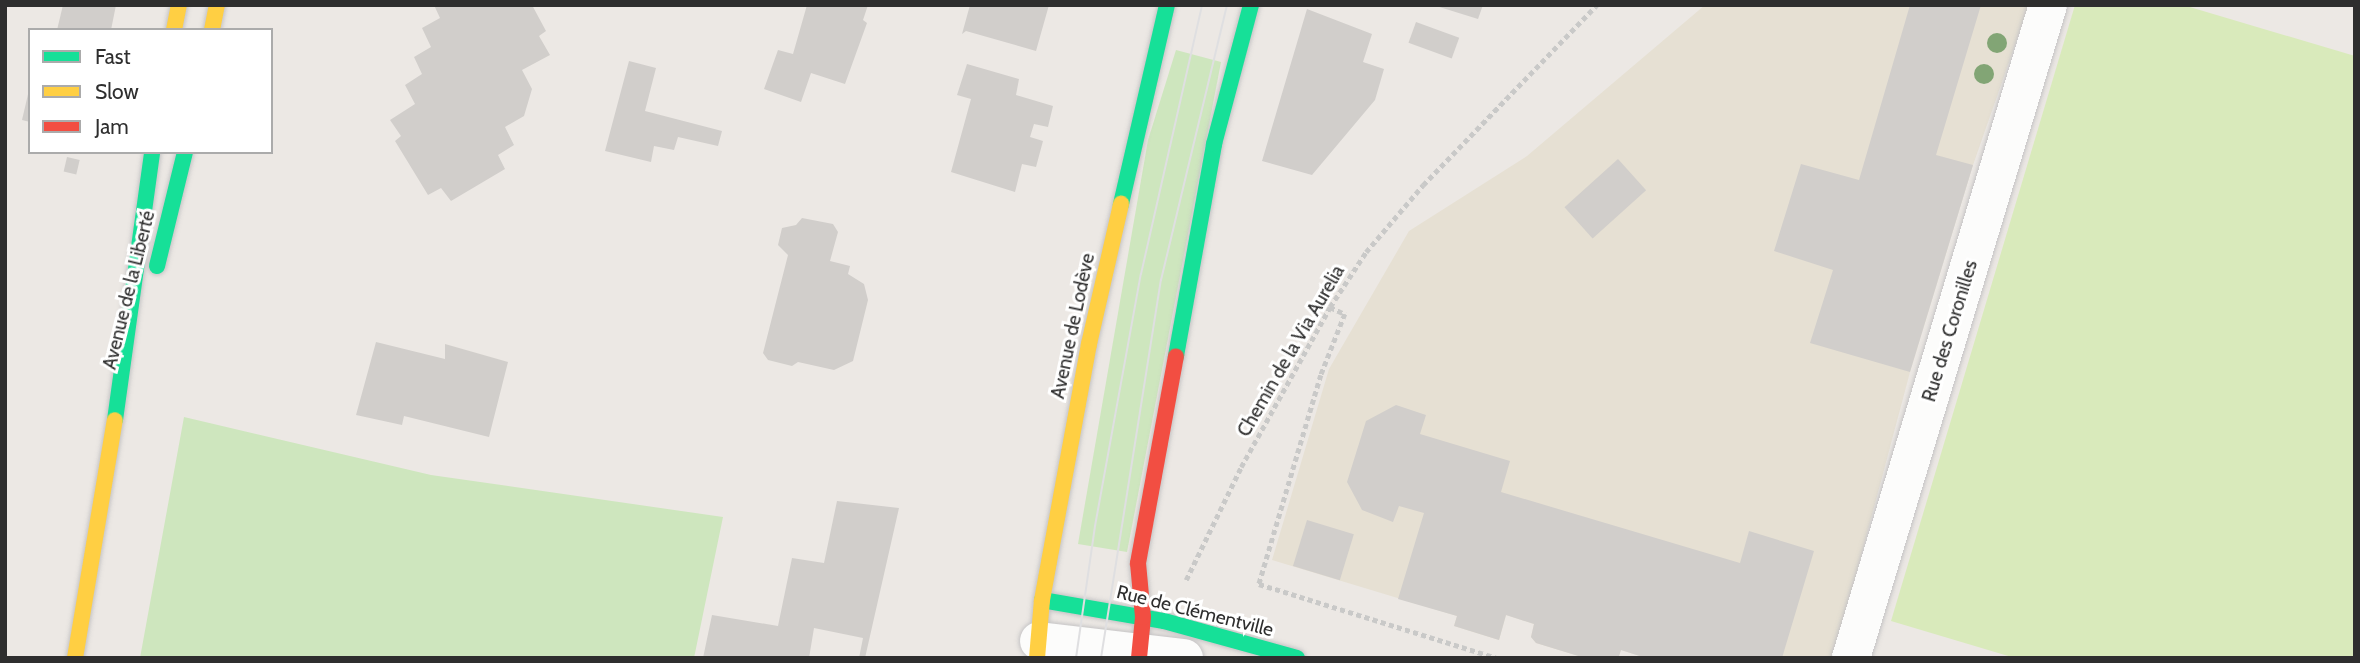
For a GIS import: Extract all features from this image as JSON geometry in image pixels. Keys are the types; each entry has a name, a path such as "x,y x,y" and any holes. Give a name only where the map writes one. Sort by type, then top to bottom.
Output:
{"street":[{"path":"174,28 179,5"},
{"path":"212,28 217,5"},
{"name":"Avenue de Lodève","path":"1038,649 1042,600 1089,344 1167,5"},
{"name":"Rue des Coronilles","path":"1852,658 2049,5"},
{"path":"1140,643 1139,564 1214,144 1243,7"},
{"name":"Avenue de la Liberté","path":"75,658 113,437 152,154"},
{"name":"Avenue de la Liberté","path":"113,437 184,154"},
{"name":"Rue de Clémentville","path":"1042,600 1140,643 1297,658"},
{"path":"1038,649 1140,643 1184,658"}],"path":[{"name":"Chemin de la Via Aurelia","path":"1185,580 1241,467 1330,307 1366,252 1423,185 1597,5"},
{"path":"1330,307 1346,314 1321,375 1259,584 1496,658"}],"shaded area":[{"path":"1705,5 2029,5 1973,165 1910,372 1834,658 1646,658 1621,650 1619,656 1585,658 1536,643 1531,637 1534,624 1506,615 1499,640 1454,626 1457,616 1272,560 1329,369 1409,231 1527,156"}],"green space":[{"path":"2075,5 2183,5 2355,56 2355,658 2015,658 1891,621"},
{"path":"1176,50 1221,62 1127,552 1078,544 1148,140"},
{"path":"184,417 431,475 723,517 694,658 140,658"}],"building":[{"path":"63,5 116,5 111,28 57,28"},
{"path":"434,5 532,5 546,31 539,36 550,55 522,70 532,89 524,116 505,127 514,145 498,155 505,169 451,201 441,188 428,195 395,141 401,136 390,120 415,104 405,85 422,74 414,57 431,47 422,28 440,18"},
{"path":"807,5 868,5 863,20 867,23 845,84 811,73 801,102 764,89 778,50 793,54"},
{"path":"970,5 1049,5 1036,51 966,31 962,34"},
{"path":"1433,5 1483,5 1478,19"},
{"path":"1910,5 1981,5 1936,155 1973,165 1910,372 1810,343 1833,270 1774,251 1801,164 1859,180"},
{"path":"1307,9 1372,34 1363,62 1384,69 1375,100 1312,175 1262,161"},
{"path":"1416,22 1459,38 1452,58 1408,43"},
{"path":"629,61 656,68 645,111 722,131 718,146 678,137 674,150 654,146 651,162 605,151"},
{"path":"967,64 1019,79 1016,95 1053,106 1048,127 1034,124 1030,137 1043,141 1036,167 1022,164 1015,192 951,172 971,99 957,95"},
{"path":"28,94 28,122 22,120"},
{"path":"67,157 80,160 76,175 64,172"},
{"path":"1618,159 1646,190 1593,238 1564,207"},
{"path":"802,218 833,224 838,232 830,261 850,266 848,274 864,284 868,300 853,361 834,370 798,362 792,366 768,360 763,353 788,255 778,245 782,228 796,225"},
{"path":"376,342 445,359 445,344 508,362 489,437 404,416 402,425 356,415"},
{"path":"1396,405 1426,415 1420,434 1510,461 1501,492 1740,563 1749,531 1814,551 1782,658 1646,658 1621,650 1619,656 1585,658 1536,643 1531,637 1534,624 1506,615 1499,640 1454,626 1457,616 1398,599 1424,513 1399,506 1393,522 1362,510 1347,482 1366,421"},
{"path":"837,501 899,508 865,658 859,658 863,638 814,628 809,658 703,658 712,615 778,626 792,558 824,563"},
{"path":"1307,520 1354,534 1340,580 1293,566"}],"tram line":[{"path":"1076,658 1095,526 1141,274 1202,5"},
{"path":"1101,658 1161,280 1227,5"}],"traffic: fast":[{"path":"1121,204 1167,5"},
{"path":"1176,356 1214,144 1251,5"},
{"path":"115,420 152,154"},
{"path":"157,266 185,154"},
{"path":"1042,600 1164,621 1297,658"}],"traffic: slow":[{"path":"174,28 179,5"},
{"path":"212,28 217,5"},
{"path":"1037,658 1042,600 1089,344 1121,204"},
{"path":"75,658 115,420"}],"traffic: jam":[{"path":"1139,658 1143,617 1138,563 1176,356"}]}
